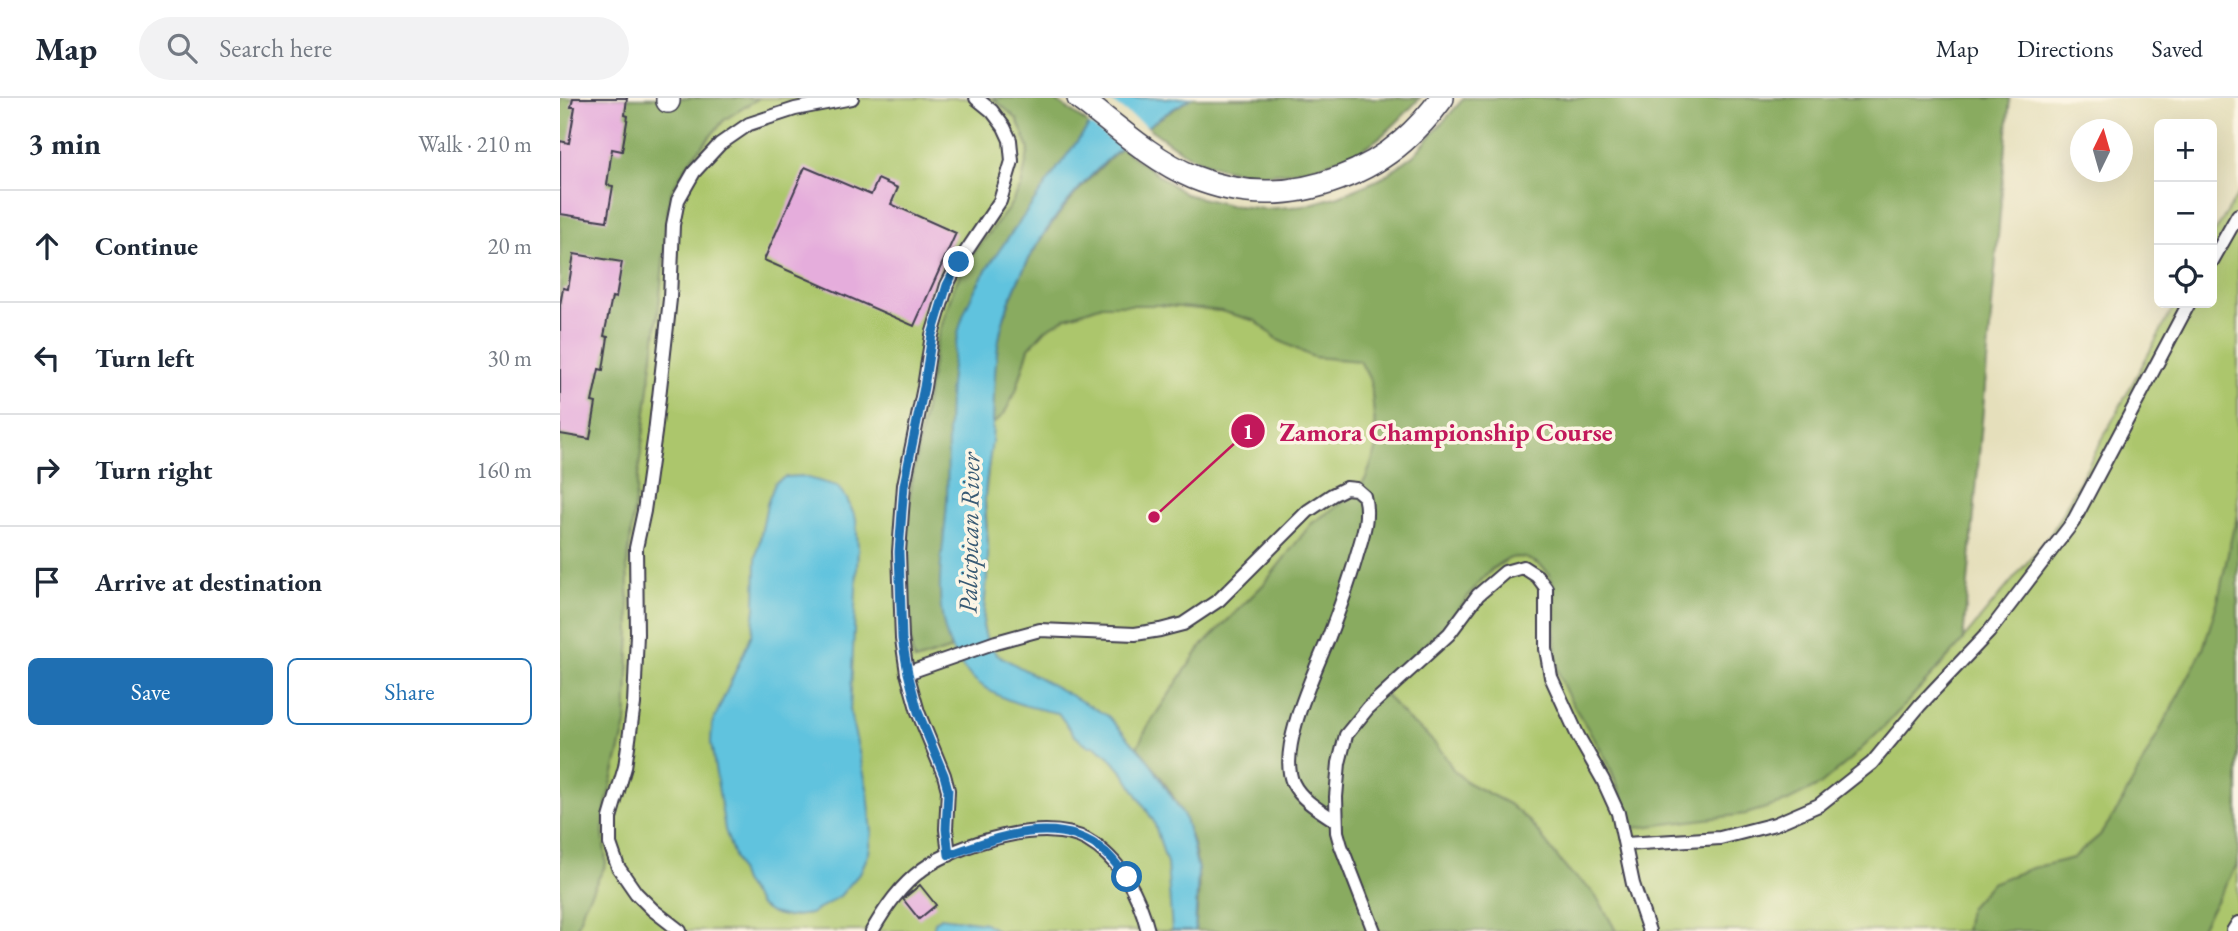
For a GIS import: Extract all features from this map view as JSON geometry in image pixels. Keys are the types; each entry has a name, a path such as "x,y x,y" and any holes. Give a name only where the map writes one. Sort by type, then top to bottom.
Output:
{"street":[{"path":"1081,99 1165,162 1194,177 1232,188 1265,192 1300,190 1371,164 1402,142 1442,98"}],"lane":[{"path":"680,931 636,893 618,867 610,844 610,818 625,768 634,704 637,634 636,548 655,433 670,299 673,225 678,200 694,172 720,144 749,124 795,108 852,98"},
{"path":"949,855 946,829 948,790 918,712 902,639 899,552 909,454 932,335 947,285 959,262 1000,201 1012,161 1010,141 1004,127 992,111 976,98"},
{"path":"2217,252 2238,215"},
{"path":"1626,844 1720,838 1775,824 1819,804 1872,763 1920,705 1989,632 2073,522 2186,308"},
{"path":"908,673 996,642 1040,630 1135,634 1160,631 1183,624 1219,600 1308,511 1346,488 1356,489 1364,496 1367,521 1348,585 1297,718 1290,767 1292,782 1303,796 1314,807 1336,821"},
{"path":"1374,931 1341,846 1336,821 1339,763 1346,735 1368,708 1449,634 1478,595 1505,572 1522,568 1537,576 1546,588 1546,649 1551,677 1618,813 1633,884 1648,931"},
{"path":"872,931 901,889 924,868 949,855 1001,836 1032,831 1063,833 1084,838 1105,852 1127,877 1148,931"},
{"path":"2233,931 2238,923"}],"green space":[{"path":"560,98 759,98 724,120 691,159 672,190 627,566 630,628 626,724 606,805 603,831 606,864 584,906 576,931 560,931"},
{"path":"759,98 993,98 1017,119 1029,149 1021,187 1008,209 967,262 954,287 937,340 907,521 909,617 915,661 986,638 983,626 988,546 985,500 993,424 1004,414 1016,391 1029,348 1046,329 1067,317 1102,305 1159,305 1221,311 1256,321 1278,340 1313,357 1360,360 1371,382 1377,448 1366,478 1355,494 1311,524 1264,584 1201,647 1148,726 1195,931 576,931 584,906 606,864 603,831 606,805 626,724 630,628 627,566 672,190 691,159 724,120"},
{"path":"993,98 1052,98 1090,125 1007,240 976,288 963,318 953,364 950,395 947,503 940,590 942,614 951,649 915,661 909,617 907,521 937,340 954,287 967,262 1008,209 1021,187 1029,149 1017,119"},
{"path":"1191,98 1420,98 1387,131 1358,151 1305,170 1254,174 1220,168 1195,159 1147,127"},
{"path":"1464,98 2010,98 1963,641 1887,724 1820,785 1786,802 1746,814 1634,828 1606,759 1567,694 1558,671 1554,595 1550,576 1542,566 1530,560 1517,557 1505,560 1483,578 1448,623 1380,689 1409,721 1425,733 1443,753 1454,771 1468,783 1509,804 1530,822 1568,871 1590,889 1616,931 1195,931 1199,879 1191,837 1169,789 1137,747 1201,647 1264,584 1311,524 1355,494 1366,478 1377,448 1371,382 1360,361 1313,357 1278,340 1256,321 1221,311 1159,305 1102,305 1067,317 1046,329 1029,348 1016,391 1004,414 993,424 996,360 1006,311 1030,258 1045,234 1080,189 1121,148 1185,194 1229,205 1265,209 1303,206 1339,196 1380,179 1414,155"},
{"path":"2238,194 2238,931 1616,931 1590,889 1568,871 1530,822 1509,804 1468,783 1454,771 1425,733 1409,721 1379,690 1451,620 1473,588 1493,569 1512,557 1526,558 1544,567 1551,578 1554,595 1554,637 1589,729 1606,759 1634,828 1851,759 1945,661 2051,534 2173,308 2217,308 2217,229"},
{"path":"2238,516 2238,863 2199,931 1965,931 1969,908 1991,883 2032,868 2073,858 2100,835 2118,809 2203,649"}],"water":[{"name":"Palicpican River","path":"1111,98 1191,98 1133,137 1082,186 1039,242 1008,305 999,338 992,441 985,492 988,557 983,626 986,638 996,654 1108,716 1149,761 1184,816 1192,843 1198,871 1195,931 1172,931 1167,864 1154,822 1125,775 1108,755 1075,736 1058,713 1005,698 981,685 971,676 951,649 941,609 940,579 947,500 950,384 963,316 998,252 1065,157"},
{"path":"801,476 837,486 847,499 856,519 858,548 850,712 868,792 872,833 869,853 860,873 840,896 810,914 788,917 771,913 760,906 743,882 725,830 711,743 712,724 752,634 756,559 767,504 775,483 785,477"},
{"path":"940,917 985,923 997,931 933,931 935,922"}],"pier":[{"path":"1106,98 1150,129 1124,150 1087,123"}],"building":[{"path":"573,98 627,98 625,115 628,116 622,151 612,149 607,185 613,186 607,221 560,214 560,141 569,143 575,107 571,107"},
{"path":"805,167 871,195 878,179 898,188 891,204 956,233 914,326 764,260"},
{"path":"574,254 622,262 616,298 612,297 604,336 608,337 603,370 599,369 592,402 596,403 590,439 560,434 560,305 563,288 568,289"},
{"path":"920,885 936,905 919,919 903,899"}],"place":[{"name":"Zamora Championship Course","path":"1154,517"}],"route":[{"path":"959,262 947,285 932,335 904,485 899,552 902,639 918,712 948,790 946,829 949,855 1001,836 1032,831 1063,833 1084,838 1105,852 1127,877"}]}
